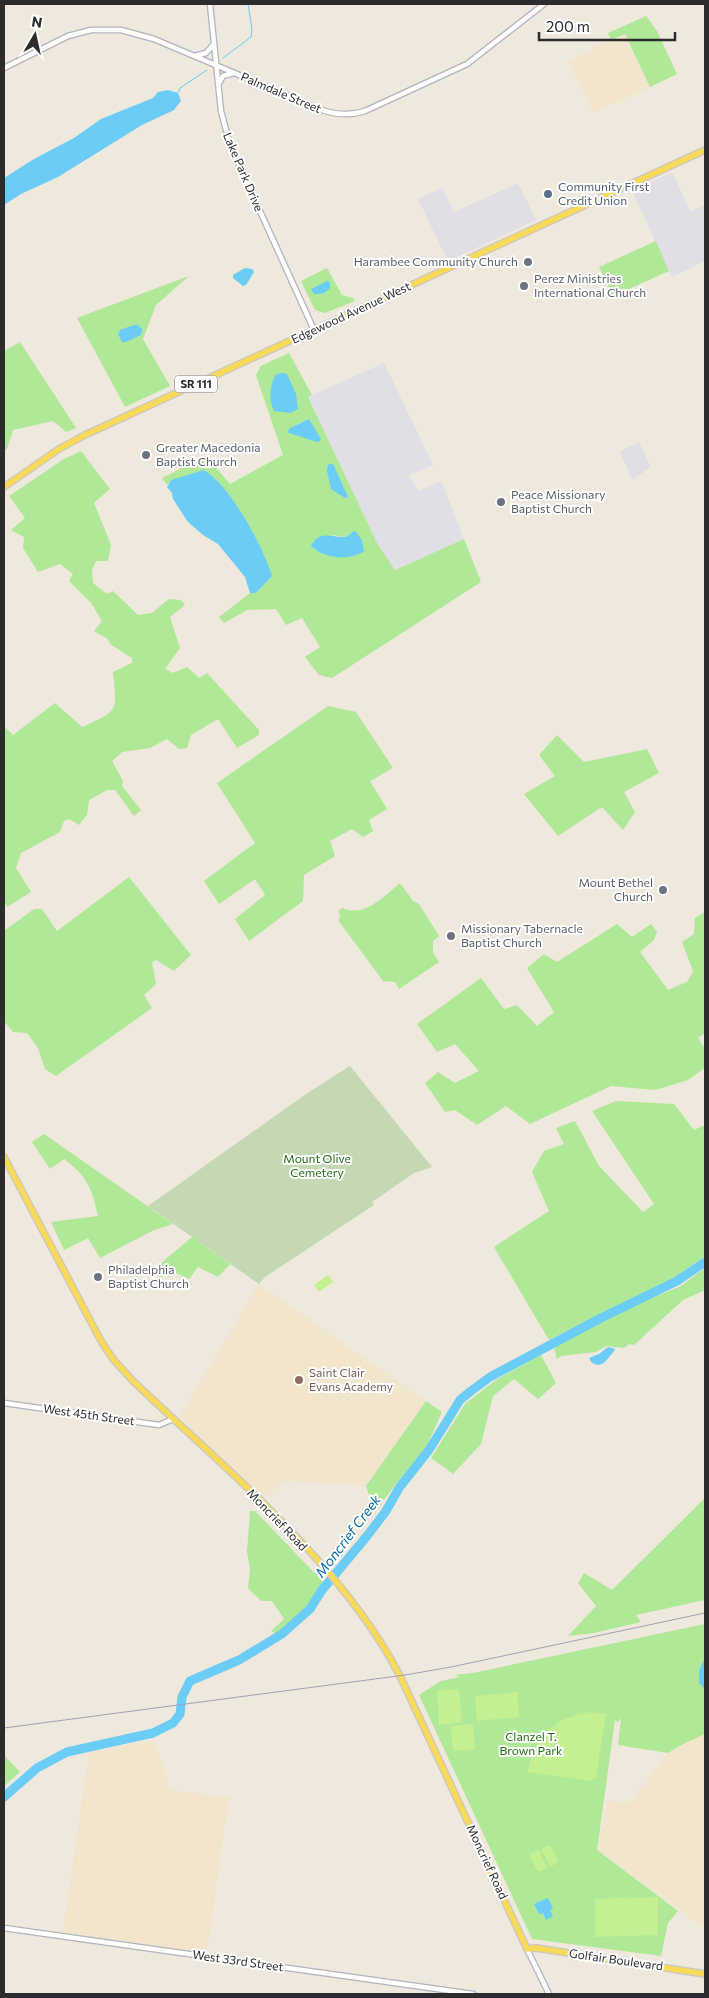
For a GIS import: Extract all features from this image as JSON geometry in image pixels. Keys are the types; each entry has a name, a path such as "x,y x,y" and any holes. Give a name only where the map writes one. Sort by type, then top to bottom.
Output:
{"main road":[{"name":"Edgewood Avenue West","path":"4,487 79,438 705,150"},
{"name":"Moncrief Road","path":"4,1157 109,1353 125,1373 266,1508 335,1582 367,1621 391,1659 528,1949"},
{"name":"Golfair Boulevard","path":"528,1949 536,1948 705,1974"}],"street":[{"name":"Lake Park Drive","path":"210,4 220,111 230,145 314,330"},
{"name":"Palmdale Street","path":"4,68 58,40 79,32 101,29 121,30 141,34 322,110 336,114 359,113 467,64 544,4"},
{"path":"195,56 206,53 214,44"},
{"path":"218,86 223,76 234,73"},
{"name":"West 45th Street","path":"4,1403 159,1425 173,1420"},
{"name":"West 33rd Street","path":"4,1928 473,1994"},
{"name":"Moncrief Road","path":"528,1949 549,1994"}],"shaded area":[{"path":"625,34 650,87 593,113 568,61"},
{"path":"672,172 690,212 705,205 705,227 703,229 705,233 705,261 672,277 632,191"},
{"path":"518,183 536,220 448,261 418,199 442,188 454,212"},
{"path":"384,363 433,465 409,475 418,491 441,481 464,539 395,570 377,543 308,397"},
{"path":"639,442 651,467 632,480 620,452"},
{"name":"Saint Clair Evans Academy","path":"259,1284 426,1401 366,1486 283,1481 264,1500 179,1417"},
{"path":"705,1734 705,1927 698,1924 598,1850 607,1801 629,1803 668,1753"},
{"path":"155,1740 170,1790 229,1797 207,1953 63,1933 89,1752"}],"green space":[{"path":"646,16 657,31 677,74 650,87 625,34 611,40 608,33"},
{"path":"656,241 669,271 613,296 599,267"},
{"path":"327,268 342,295 353,298 355,301 325,313 315,310 301,281"},
{"path":"189,276 156,305 143,339 170,386 125,407 77,318"},
{"path":"20,342 76,428 66,432 53,421 13,430 7,449 4,451 4,351"},
{"path":"289,353 312,395 308,397 377,543 395,570 464,539 481,582 332,678 319,675 305,657 320,647 302,618 286,625 276,609 247,610 224,623 219,617 250,593 256,593 272,576 171,480 167,485 162,478 206,456 230,484 283,455 256,375 261,366","holes":["309,419 321,439 290,428","354,531 361,553 342,557 313,549 333,535 346,537"]},
{"path":"81,451 110,489 94,503 111,545 108,561 96,561 92,570 93,583 107,594 113,591 138,615 152,613 169,599 181,600 185,605 170,617 180,648 165,669 173,673 187,667 199,678 207,673 259,730 259,735 237,748 218,719 191,735 187,748 179,749 167,739 150,748 122,752 112,761 123,781 122,786 141,810 134,816 115,790 107,790 89,800 87,815 79,825 69,819 64,821 60,832 21,853 16,868 31,892 7,907 4,900 4,726 13,735 55,703 82,727 103,717 109,713 115,703 113,672 132,663 132,658 110,644 108,639 94,631 102,621 91,603 69,581 73,574 60,564 38,572 23,548 24,537 11,530 25,518 9,496 64,459"},
{"path":"328,706 356,712 393,768 370,781 387,809 369,820 373,831 363,837 352,829 330,841 335,856 304,875 303,901 249,941 235,919 265,895 255,879 219,904 204,881 255,843 217,783"},
{"path":"557,735 584,762 647,749 659,773 624,792 635,812 623,830 602,807 558,836 524,794 555,776 539,755"},
{"path":"129,877 191,955 174,971 156,960 152,962 156,984 144,995 152,1008 56,1076 45,1069 38,1048 27,1033 13,1032 4,1021 4,931 34,909 42,909 57,931"},
{"path":"400,883 413,901 419,904 439,936 433,941 433,953 439,962 399,989 395,982 383,981 338,920 340,918 339,910 343,908 359,910 366,908 381,899"},
{"path":"705,912 705,1033 698,1038 705,1049 705,1068 688,1080 655,1090 611,1086 530,1124 506,1106 477,1125 455,1110 445,1112 425,1083 438,1072 455,1083 479,1071 455,1044 437,1052 417,1024 481,978 504,1009 517,1005 537,1026 554,1012 527,968 544,954 557,962 617,924 632,937 651,924 657,932 654,940 640,952 668,990 687,982 693,971 682,942 694,934 695,918"},
{"name":"Mount Olive Cemetery","path":"350,1066 432,1167 414,1173 372,1202 374,1205 265,1277 259,1284 148,1206 309,1092"},
{"path":"616,1101 674,1104 694,1130 705,1125 705,1256 675,1277 549,1340 494,1247 549,1211 532,1172 544,1151 564,1144 556,1128 575,1121 599,1166 643,1212 654,1204 592,1111"},
{"path":"44,1134 173,1224 154,1230 100,1258 88,1238 64,1250 51,1222 98,1216 91,1190 78,1171 64,1159 50,1169 32,1142"},
{"path":"192,1237 230,1264 218,1277 198,1267 189,1279 172,1271 160,1278 153,1270"},
{"path":"705,1268 705,1290 683,1300 634,1345 629,1344 624,1348 606,1346 596,1352 561,1356 557,1359 554,1347 601,1319 681,1286"},
{"path":"328,1275 333,1282 319,1292 314,1285"},
{"path":"541,1355 556,1383 538,1399 514,1379 493,1396 481,1444 453,1474 431,1458 465,1404 496,1380"},
{"path":"426,1401 442,1412 426,1448 375,1512 366,1486"},
{"path":"705,1498 705,1600 636,1615 641,1622 594,1633 568,1636 596,1606 578,1583 584,1573 612,1590"},
{"path":"250,1511 255,1511 324,1583 307,1608 276,1634 271,1631 284,1619 272,1601 261,1601 248,1588 250,1569 247,1552"},
{"name":"Clanzel T. Brown Park","path":"705,1624 705,1734 668,1753 618,1745 621,1718 618,1722 615,1720 597,1850 678,1911 668,1923 661,1956 532,1939 419,1695 441,1681 460,1677 454,1675 473,1673"},
{"path":"459,1689 462,1722 439,1725 437,1691"},
{"path":"517,1692 519,1717 477,1721 475,1696"},
{"path":"590,1712 606,1714 596,1777 591,1781 528,1772 535,1748 548,1731 566,1719"},
{"path":"473,1724 475,1749 453,1751 450,1726"},
{"path":"4,1755 20,1772 4,1786"},
{"path":"550,1845 559,1862 550,1867 541,1849"},
{"path":"539,1850 547,1868 538,1872 529,1854"},
{"path":"658,1897 658,1935 595,1937 595,1899"}],"water":[{"path":"168,90 178,93 181,101 174,110 142,125 58,177 21,194 4,205 4,178 34,159 74,138 101,119 153,98 158,92"},
{"path":"245,268 252,269 254,272 246,285 243,286 233,278 233,275"},
{"path":"327,281 330,282 328,290 323,293 314,294 311,289"},
{"path":"138,325 142,329 141,335 122,342 118,334 120,330"},
{"path":"287,374 296,394 298,409 290,413 274,411 271,402 270,393 273,380 275,375"},
{"path":"309,419 321,439 320,441 317,442 289,433 288,431 290,428"},
{"path":"330,464 333,464 348,497 345,498 331,489 327,471"},
{"path":"204,470 215,478 235,503 245,518 267,563 272,576 256,593 250,593 245,577 218,544 203,535 188,522 167,487 171,480"},
{"path":"354,531 362,540 364,551 358,554 345,557 330,556 311,546 322,536 346,537"},
{"path":"608,1347 615,1350 604,1363 598,1365 592,1363 589,1358 599,1354"},
{"path":"704,1660 705,1689 699,1683 699,1671"},
{"path":"548,1898 553,1908 550,1910 553,1916 546,1920 543,1913 539,1914 534,1904"}],"waterway":[{"path":"223,58 251,37 252,29 248,4"},
{"path":"178,93 180,88 207,70"},
{"name":"Moncrief Creek","path":"4,1797 37,1768 67,1752 153,1733 173,1723 180,1714 182,1697 190,1681 239,1660 282,1634 310,1609 322,1590 386,1511 399,1488 429,1450 460,1400 490,1377 601,1318 677,1281 705,1262"}],"railway":[{"path":"4,1728 405,1675 705,1613"}],"place":[{"name":"Community First Credit Union","path":"548,194"},
{"name":"Harambee Community Church","path":"528,262"},
{"name":"Perez Ministries International Church","path":"524,286"},
{"name":"Greater Macedonia Baptist Church","path":"146,455"},
{"name":"Peace Missionary Baptist Church","path":"501,502"},
{"name":"Mount Bethel Church","path":"663,890"},
{"name":"Missionary Tabernacle Baptist Church","path":"451,936"},
{"name":"Philadelphia Baptist Church","path":"98,1277"},
{"name":"Saint Clair Evans Academy","path":"299,1380"}]}
